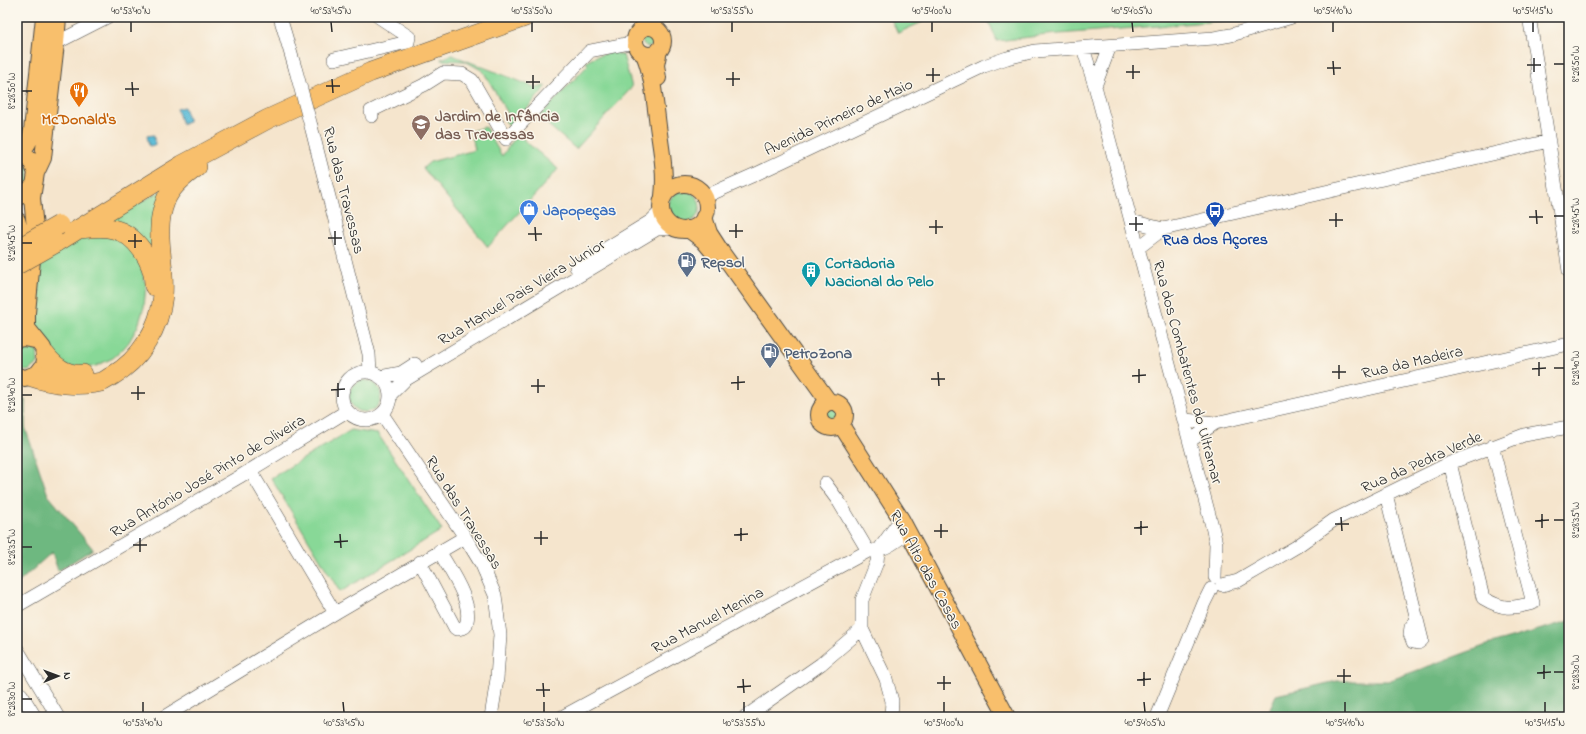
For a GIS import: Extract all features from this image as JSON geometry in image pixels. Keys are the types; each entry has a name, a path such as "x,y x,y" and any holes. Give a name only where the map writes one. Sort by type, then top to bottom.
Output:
{"highway":[{"path":"17,265 57,234 223,130 271,106 364,68 506,17"},
{"path":"78,230 182,165 268,120 371,72 525,17"},
{"path":"21,377 80,384 102,382 122,371 143,349 156,327 164,296 159,234 160,223 165,202 170,191 179,181 195,169 291,110"},
{"path":"17,249 57,234 97,227 114,229 130,237 141,248 150,263 154,280 153,295 147,323 136,343 115,363 98,371 80,375 60,370 52,363 40,347"}],"main road":[{"path":"17,152 25,148 30,141 44,17"},
{"path":"21,377 37,374 44,365 40,347 27,328 35,228 32,198 35,179 43,158 58,17"},
{"path":"646,49 662,42 661,34 646,22 639,30 635,38 646,49 656,65 671,156 676,172 688,184 695,187 704,197 706,204 704,217 700,223 681,229"},
{"path":"646,49 665,180 662,203 664,218 681,229 703,240 817,398 825,404"},
{"path":"17,152 26,156 31,161 35,179 25,194 17,197"},
{"path":"662,203 668,190 675,185 688,184"},
{"path":"704,217 709,233 825,404"},
{"path":"17,220 21,234 17,282"},
{"path":"17,339 24,338 40,347"},
{"name":"Rua Alto das Casas","path":"825,404 819,415 822,423 825,426 833,428 841,424 904,526 1007,717"}],"street":[{"path":"56,43 107,17"},
{"name":"Rua das Travessas","path":"280,17 311,126 368,354 375,374 388,386 390,395"},
{"path":"334,59 408,42 409,37 379,17"},
{"name":"Avenida Primeiro de Maio","path":"704,197 756,174 984,66 1007,58 1035,52 1214,38 1231,35 1292,17"},
{"path":"1532,17 1530,22 1569,271"},
{"path":"1095,86 1110,46"},
{"name":"Rua dos Combatentes do Ultramar","path":"1082,48 1095,86 1185,420 1216,544 1216,583"},
{"path":"372,116 371,111 424,85 443,73 462,74 472,80 506,139 590,51 646,49"},
{"path":"1138,248 1163,229 1549,141"},
{"name":"Rua Manuel Pais Vieira Junior","path":"375,374 401,373 651,221 662,203"},
{"path":"1131,221 1163,229"},
{"name":"Rua Manuel Pais Vieira Junior","path":"390,395 406,380 657,229 681,229"},
{"name":"Rua da Madeira","path":"1185,420 1215,423 1569,344"},
{"path":"375,374 357,374 346,383 342,397 347,410 355,418 366,420 372,419 382,414 389,403 390,395"},
{"name":"Rua António José Pinto de Oliveira","path":"17,606 250,470 347,410"},
{"name":"Rua das Travessas","path":"382,414 465,537 482,565 495,595 500,635 497,679 491,717"},
{"name":"Rua da Madeira","path":"1190,441 1215,423"},
{"name":"Rua da Pedra Verde","path":"1216,583 1238,581 1296,547 1334,520 1450,463 1524,435 1569,427"},
{"path":"1450,463 1483,598 1494,605 1514,608 1533,603 1492,446"},
{"path":"250,470 335,613"},
{"path":"825,484 873,551 877,562 862,600 862,629 886,679 892,701 891,717"},
{"path":"1386,494 1416,621"},
{"path":"873,551 904,526"},
{"path":"164,717 420,562 465,537"},
{"path":"420,562 455,628 458,629 465,627 467,622 467,614 461,588 439,551"},
{"name":"Rua Manuel Menina","path":"562,717 873,551"},
{"path":"1157,717 1204,603 1216,583"},
{"path":"746,717 821,664 862,629"},
{"path":"17,649 58,717"},
{"path":"35,717 19,695 37,683"}],"green space":[{"path":"890,17 933,17 898,33"},
{"path":"987,17 1250,17 1244,19 1047,35 997,41"},
{"path":"646,33 652,33 656,37 656,43 652,47 646,47 642,43 642,37"},
{"path":"617,51 618,55 623,55 632,87 576,149 539,117 588,65 586,62 597,56"},
{"path":"452,55 537,88 544,86 546,87 511,127 504,119 509,115 483,71 465,61 441,60"},
{"path":"485,127 502,156 520,131 524,140 558,169 488,247 423,168 430,162 475,150 471,131"},
{"path":"17,159 28,166 29,182 17,191"},
{"path":"164,189 158,275 107,221"},
{"path":"681,191 687,191 696,195 700,207 696,219 687,223 681,223 672,219 668,210 668,204 672,195"},
{"path":"86,235 117,237 139,258 146,285 144,307 138,326 129,342 113,358 96,366 85,368 64,366 34,330 38,263"},
{"path":"30,344 37,350 38,363 28,371 17,368 17,346"},
{"path":"362,380 368,380 378,387 381,396 380,402 374,409 368,412 362,412 352,405 349,399 349,393 356,383"},
{"path":"17,399 25,400 25,427 48,495 93,549 58,571 52,552 17,584"},
{"path":"833,406 839,408 841,414 839,420 833,422 827,420 825,414 827,408"},
{"path":"351,430 378,434 442,530 340,592 271,478"},
{"path":"1569,621 1569,717 1266,717 1276,695 1337,681 1388,681 1484,646"}],"water":[{"path":"184,107 189,122 182,124 177,109"},
{"path":"154,135 155,145 149,146 147,136"}],"place":[{"name":"McDonald's","path":"79,108"},
{"name":"Jardim de Infância das Travessas","path":"421,141"},
{"name":"Japopeças","path":"529,226"},
{"name":"Rua dos Açores","path":"1215,228"},
{"name":"Repsol","path":"687,278"},
{"name":"Cortadoria Nacional do Pelo","path":"811,288"},
{"name":"PetroZona","path":"770,369"}]}
